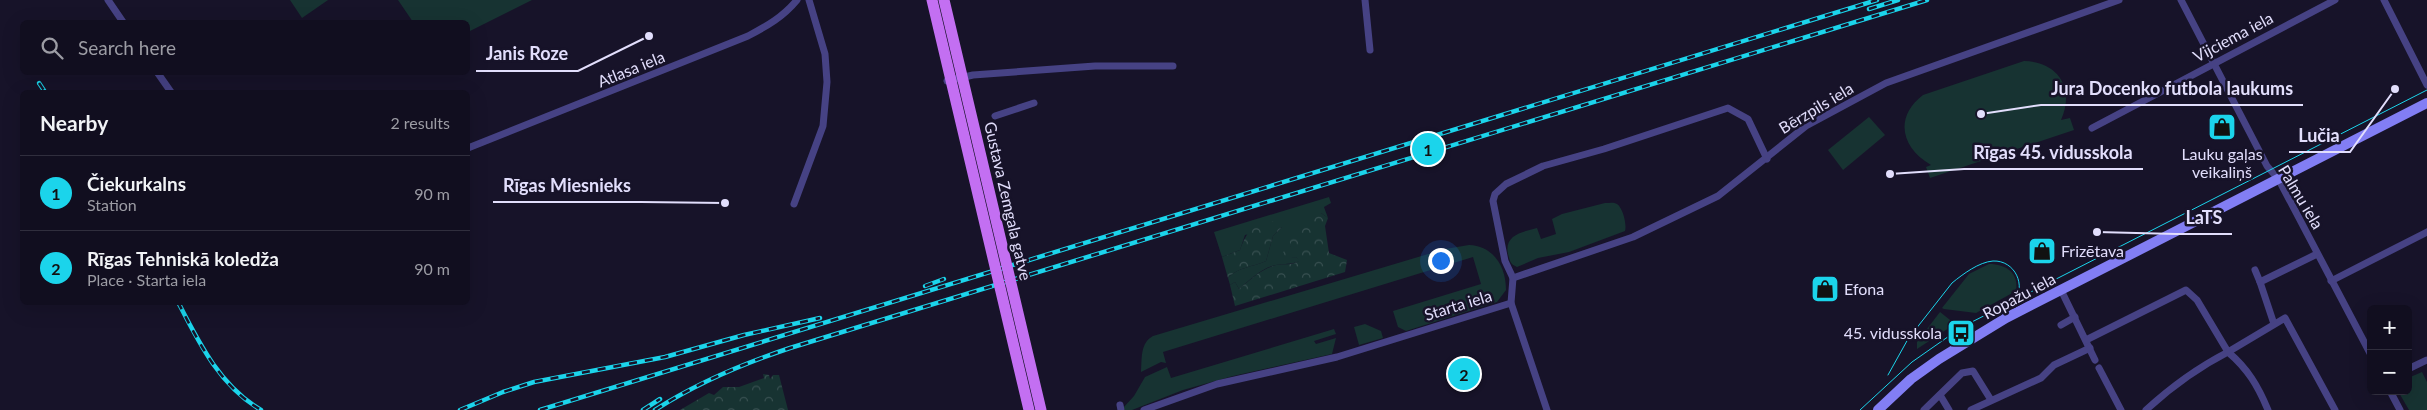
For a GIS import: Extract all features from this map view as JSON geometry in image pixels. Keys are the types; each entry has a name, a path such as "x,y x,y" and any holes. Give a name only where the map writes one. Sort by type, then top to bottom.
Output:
{"main road":[{"name":"Gustava Zemgala gatve","path":"932,0 1029,410"},
{"name":"Gustava Zemgala gatve","path":"944,0 1041,410"}],"street":[{"path":"108,0 122,20"},
{"name":"Atlasa iela","path":"470,147 748,36 772,24 787,12 797,0"},
{"path":"794,204 823,126 827,82 825,54 809,0"},
{"path":"1365,0 1370,50"},
{"name":"Bērzpils iela","path":"1513,278 1633,237 1696,208 1718,196 1767,159 1806,126 1886,82 2119,0"},
{"name":"Palmu iela","path":"2181,0 2267,166 2278,180 2368,350"},
{"name":"Vijciema iela","path":"2092,128 2335,0"},
{"path":"2384,0 2427,84"},
{"path":"947,81 973,75 1086,67 1174,66"},
{"path":"159,75 170,90"},
{"path":"995,116 1034,103"},
{"name":"Ropažu iela","path":"1878,410 1911,379 1954,348 2006,318 2427,103"},
{"name":"Starta iela","path":"1144,410 1218,384 1337,357 1511,303 1513,278 1505,261 1492,200 1499,188 1527,172 1728,108 1748,119 1767,159"},
{"path":"2332,281 2427,232"},
{"path":"2260,282 2317,254"},
{"path":"2255,270 2274,324"},
{"path":"2062,290 2095,360"},
{"path":"2086,340 2186,290 2197,300 2228,352 2245,367 2258,386 2268,410"},
{"path":"1511,303 1548,410"},
{"path":"2061,325 2075,318"},
{"path":"2146,410 2171,387 2203,364 2228,352 2285,318 2335,410"},
{"path":"1971,410 1991,400 2006,396 2041,378 2054,365 2090,348"},
{"path":"2412,368 2427,360"},
{"path":"2100,368 2121,410"},
{"path":"1924,410 1962,373 1973,371 1991,400"},
{"path":"1940,395 1949,410"},
{"path":"2392,395 2400,410"}],"green space":[{"path":"290,0 328,0 302,18"},
{"path":"398,0 532,0 470,31 470,20 412,20"},
{"path":"2024,61 2047,66 2061,79 2065,88 2066,98 2061,120 2070,118 2074,130 1930,178 1926,167 1931,165 1913,150 1905,132 1905,122 1914,104 1923,95"},
{"path":"1869,117 1885,135 1843,170 1828,150"},
{"path":"1329,197 1331,203 1324,207 1328,218 1321,213 1291,246 1286,258 1296,257 1300,261 1265,269 1239,289 1235,282 1230,285 1228,278 1232,274 1266,261 1273,236 1282,227 1245,235 1240,250 1222,257 1214,232"},
{"path":"1605,203 1614,203 1619,206 1624,217 1625,231 1569,252 1538,258 1517,267 1511,262 1507,248 1511,238 1515,235 1537,228 1541,239 1556,234 1552,219 1562,214"},
{"path":"1321,213 1328,218 1325,226 1329,253 1347,260 1345,272 1235,306 1230,285 1235,282 1239,289 1265,269 1299,261 1296,257 1286,259 1283,252 1291,246 1288,236 1305,214"},
{"path":"1275,221 1281,222 1282,227 1273,236 1266,261 1241,269 1228,278 1222,257 1240,250 1252,229"},
{"path":"1469,245 1485,249 1497,259 1501,266 1504,273 1506,290 1497,302 1406,331 1398,327 1393,311 1481,284 1473,257 1163,352 1166,363 1161,362 1141,372 1144,347 1153,336 1445,249"},
{"name":"45. vidusskola","path":"1989,264 2001,266 2010,271 2015,279 2016,291 1976,313 1942,308 1969,274"},
{"name":"45. vidusskola","path":"1940,312 1955,324 1917,349 1917,342"},
{"path":"1365,324 1381,331 1383,338 1359,345 1354,327"},
{"path":"1334,329 1336,334 1314,341 1316,344 1336,338 1332,354 1233,376 1183,390 1132,410 1125,410 1123,408 1134,396 1145,377 1167,367 1171,378"},
{"path":"2422,372 2427,382 2427,410 2409,410 2400,395 2412,395 2412,376"},
{"path":"763,374 769,375 770,379 773,375 779,375 788,410 680,410 709,393 714,395 723,387 739,387 764,378"}],"tram line":[{"path":"1860,410 1912,362 1962,327 2427,90"},
{"path":"1888,375 1908,339 1952,283 1971,269 1993,261 2001,262 2013,269 2019,282 2018,296 2014,302"}],"railway":[{"path":"540,410 1877,0"},
{"path":"1869,9 1898,0"},
{"path":"655,410 687,391 720,375 790,348 1927,0"},
{"path":"39,83 44,90"},
{"path":"925,286 944,279"},
{"path":"180,305 194,333 222,376 234,389 261,410"},
{"path":"460,410 503,392 534,382 665,357 744,335 820,318"},
{"path":"643,410 660,399"}],"place":[{"name":"Janis Roze","path":"649,36"},
{"name":"Lučia","path":"2395,89"},
{"name":"Jura Docenko futbola laukums","path":"1981,114"},
{"name":"Lauku gaļas veikaliņš","path":"2222,127"},
{"name":"Čiekurkalns","path":"1428,149"},
{"name":"Rīgas 45. vidusskola","path":"1890,174"},
{"name":"Rīgas Miesnieks","path":"725,203"},
{"name":"LaTS","path":"2097,232"},
{"name":"Frizētava","path":"2042,251"},
{"name":"Efona","path":"1825,289"},
{"name":"45. vidusskola","path":"1961,333"},
{"name":"Rīgas Tehniskā koledža","path":"1464,374"}]}
